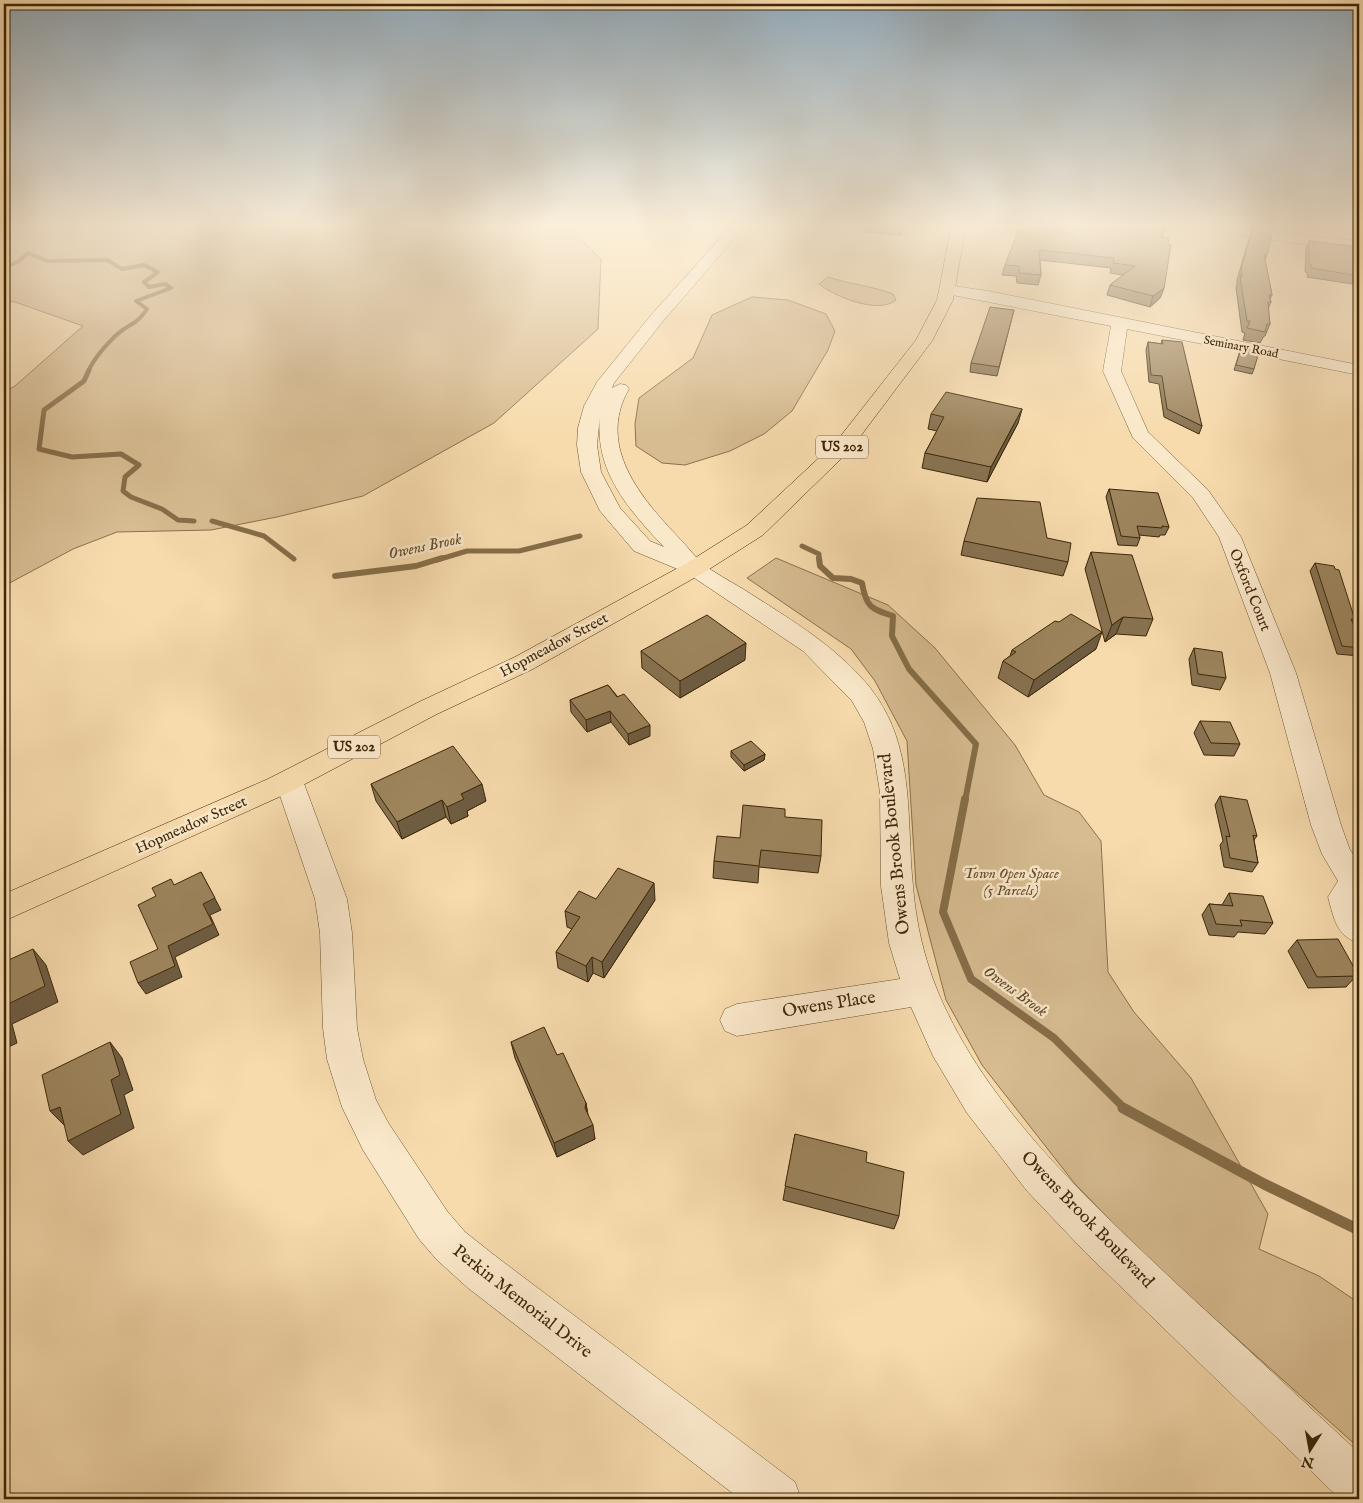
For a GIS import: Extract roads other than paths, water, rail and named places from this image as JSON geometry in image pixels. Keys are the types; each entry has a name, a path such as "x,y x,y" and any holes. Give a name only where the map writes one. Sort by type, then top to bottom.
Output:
{"highway":[{"name":"Hopmeadow Street","path":"4,908 289,781 428,708 524,663 695,568 755,530 842,446 924,341 935,322 945,294"}],"street":[{"path":"678,294 606,382 593,406 588,428 587,445 591,472 611,511 642,546 695,568"},
{"path":"695,568 636,504 622,480 610,453 608,432 610,410 623,384 640,360 696,294"},
{"name":"Seminary Road","path":"975,294 1359,370"},
{"name":"Oxford Court","path":"1120,323 1112,371 1140,434 1200,494 1230,537 1283,673 1326,825 1337,854 1357,882 1344,897 1351,921 1359,930"},
{"name":"Owens Brook Boulevard","path":"695,568 812,645 862,696 877,722 888,750 894,792 897,886 905,942 921,991 945,1045 980,1101 1041,1177 1099,1238 1359,1485"},
{"name":"Perkin Memorial Drive","path":"289,781 330,899 336,933 340,1028 345,1059 360,1107 376,1137 434,1225 451,1246 483,1273 778,1499"},
{"name":"Owens Place","path":"738,1020 921,991"}],"waterway":[{"name":"Owens Brook","path":"89,371 98,355 109,343 119,333 139,319 147,309 136,301 154,294"},
{"name":"Owens Brook","path":"89,371 84,381 44,410 39,449 72,457 121,454 139,465 125,477 123,491 131,497 162,509 178,520 194,521"},
{"name":"Owens Brook","path":"212,521 264,536 294,559"},
{"name":"Owens Brook","path":"437,560 467,551 519,551 580,536"},
{"name":"Owens Brook","path":"802,546 819,554 819,558"},
{"name":"Owens Brook","path":"335,576 416,566 442,558"},
{"name":"Owens Brook","path":"819,558 820,566 833,578 851,579 862,583 865,597 871,606 893,616 892,636 909,669 976,744 965,801"},
{"name":"Owens Brook","path":"965,799 943,912 971,979 1054,1038 1125,1109"},
{"name":"Owens Brook","path":"1123,1108 1264,1184 1359,1230"}],"park label":[{"name":"Town Open Space (5 Parcels)","path":"1011,882"}]}
